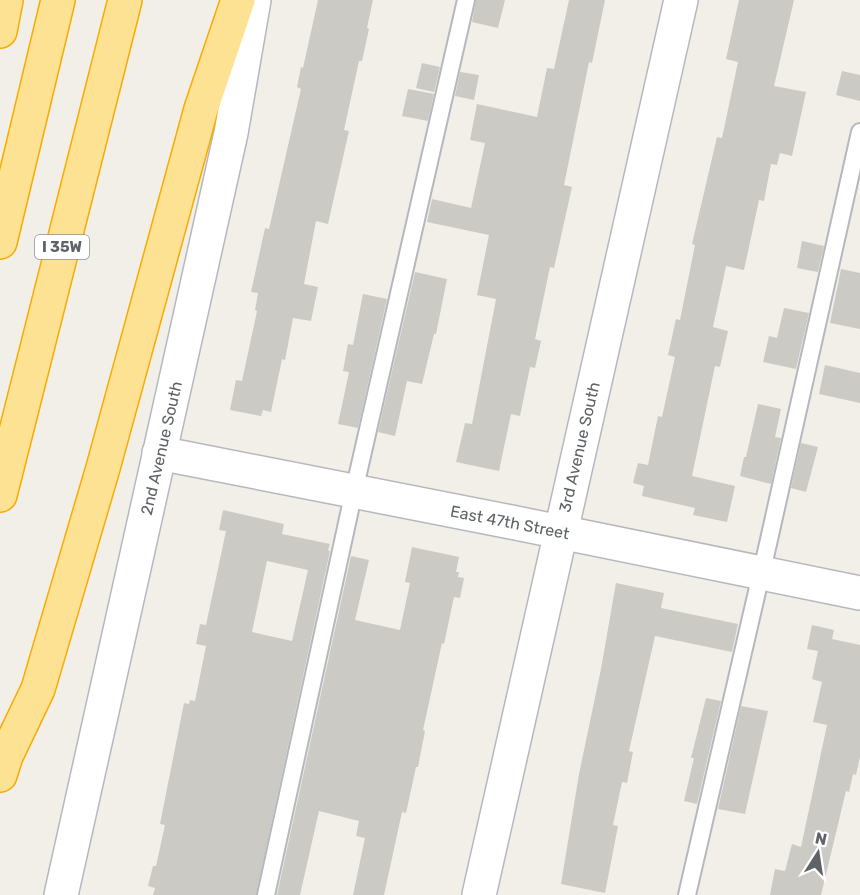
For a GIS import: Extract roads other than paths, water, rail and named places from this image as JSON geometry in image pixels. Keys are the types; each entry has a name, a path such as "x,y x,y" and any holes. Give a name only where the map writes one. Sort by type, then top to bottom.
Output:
{"highway":[{"path":"0,31 6,0"},
{"path":"0,242 58,0"},
{"name":"I 35W","path":"0,495 125,0"},
{"path":"0,776 6,756 38,689 103,468 201,109 238,0"}],"street":[{"name":"2nd Avenue South","path":"60,895 168,421 228,144 254,0"},
{"name":"3rd Avenue South","path":"479,895 681,0"},
{"name":"East 47th Street","path":"159,453 860,593"}],"lane":[{"path":"266,895 354,491 466,0"},
{"path":"687,895 762,573 860,132"}]}
